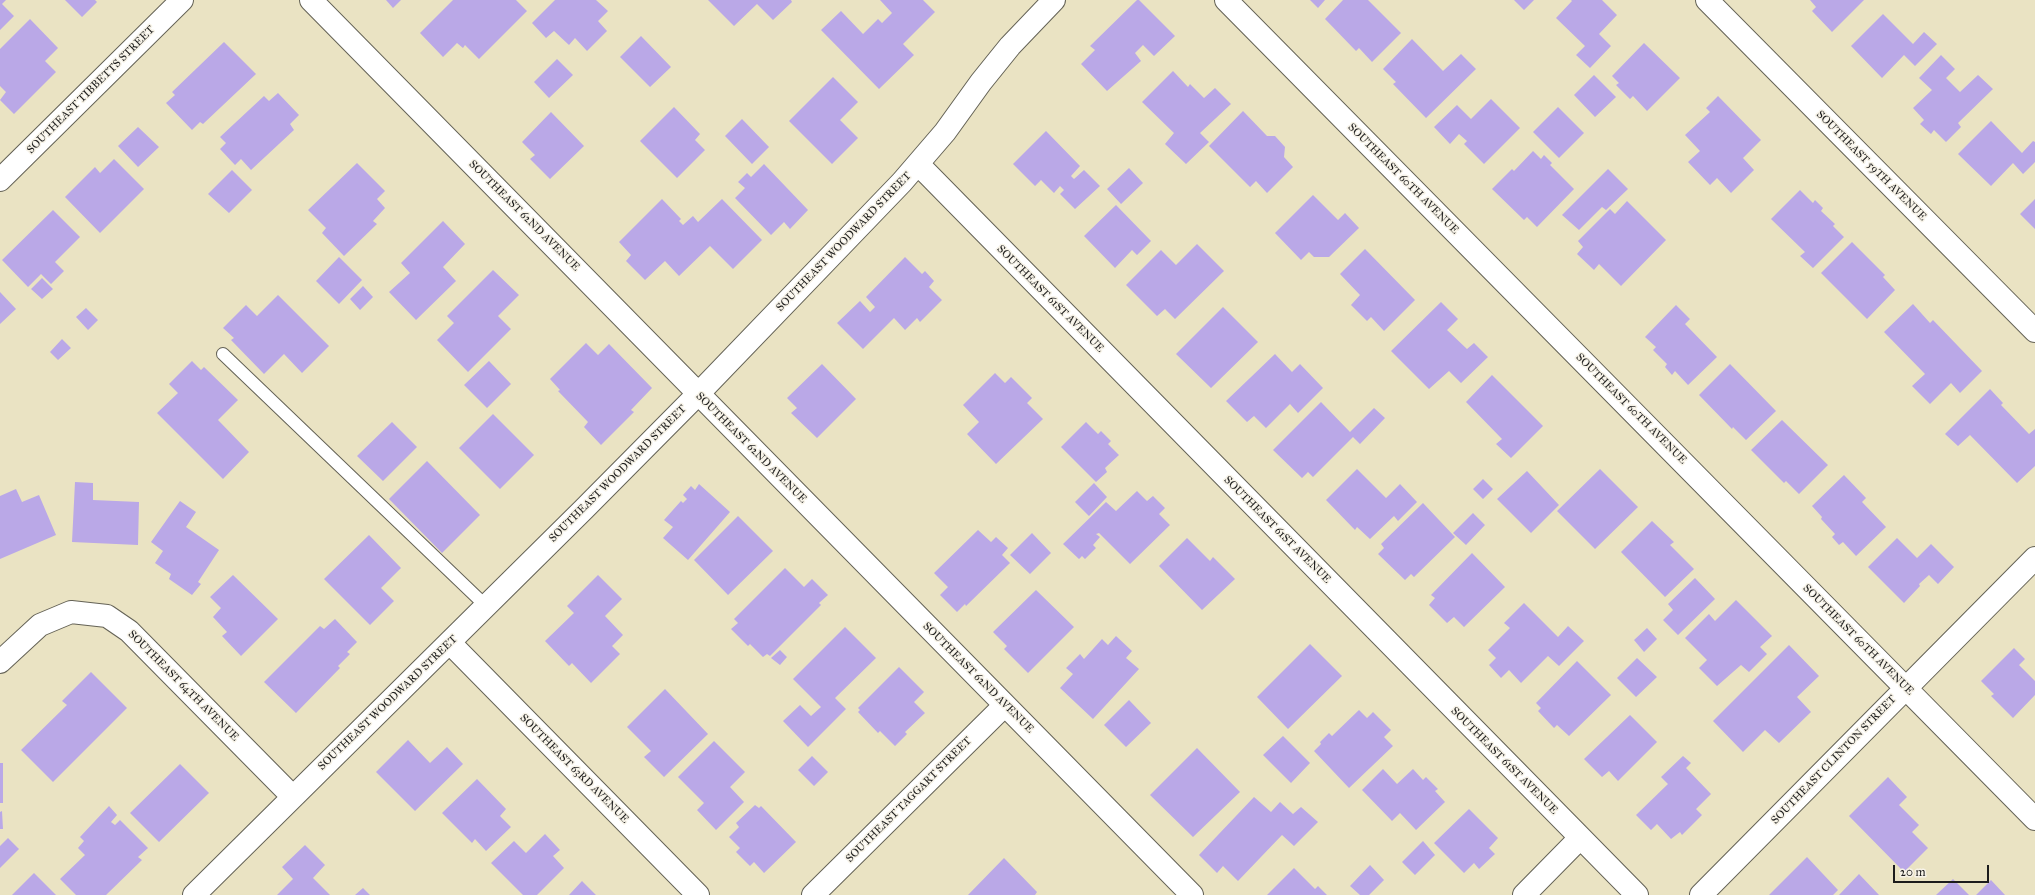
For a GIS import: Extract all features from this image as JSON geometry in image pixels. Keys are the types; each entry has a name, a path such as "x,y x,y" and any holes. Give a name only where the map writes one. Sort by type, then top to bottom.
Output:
{"street":[{"name":"SOUTHEAST TIBBETTS STREET","path":"0,180 182,0"},
{"name":"SOUTHEAST 62ND AVENUE","path":"311,0 1192,895"},
{"name":"SOUTHEAST WOODWARD STREET","path":"194,895 450,643 698,394 918,164 945,132 991,70 1025,29 1054,0"},
{"name":"SOUTHEAST 60TH AVENUE","path":"1226,0 2035,819"},
{"name":"SOUTHEAST 59TH AVENUE","path":"1707,0 2035,331"},
{"name":"SOUTHEAST 61ST AVENUE","path":"918,164 1637,895"},
{"name":"SOUTHEAST CLINTON STREET","path":"1701,895 1905,687 2035,558"},
{"name":"SOUTHEAST 64TH AVENUE","path":"0,662 40,626 71,612 107,616 129,631 293,797"},
{"name":"SOUTHEAST 63RD AVENUE","path":"450,643 698,895"},
{"name":"SOUTHEAST TAGGART STREET","path":"812,895 1005,705"},
{"path":"1524,895 1580,838"}],"lane":[{"path":"223,354 486,606"}],"building":[{"path":"0,0 6,0 2,4 14,16 0,30"},
{"path":"65,0 95,0 97,2 82,17"},
{"path":"386,0 401,0 393,8"},
{"path":"453,0 516,0 527,11 479,59 465,45 463,48 457,43 443,57 420,33"},
{"path":"555,0 596,0 608,11 598,21 607,31 587,51 575,38 569,45 554,31 546,38 532,23"},
{"path":"708,0 791,0 792,2 773,20 757,4 734,26"},
{"path":"880,0 923,0 935,12 903,44 914,55 879,89 821,30 841,11 863,34 878,19 882,23 892,13"},
{"path":"1137,0 1139,0 1175,36 1154,56 1143,45 1135,53 1141,61 1107,91 1081,64 1095,50 1090,46"},
{"path":"1310,0 1325,0 1318,8"},
{"path":"1343,0 1368,0 1401,33 1372,62 1359,48 1356,51 1325,19"},
{"path":"1514,0 1534,0 1524,10"},
{"path":"1571,0 1602,0 1617,15 1599,34 1611,46 1590,68 1576,55 1585,46 1556,18 1572,1"},
{"path":"1810,0 1864,0 1832,32 1812,11 1816,7"},
{"path":"1883,14 1913,44 1924,32 1937,44 1915,66 1904,55 1882,78 1851,46"},
{"path":"30,19 58,48 45,61 56,72 14,114 0,100 6,92 0,86 0,49"},
{"path":"641,36 671,67 650,87 620,57"},
{"path":"1412,39 1443,71 1461,54 1476,69 1426,118 1393,84 1396,82 1383,69"},
{"path":"224,42 256,74 203,124 200,122 192,130 166,103 175,95 172,92"},
{"path":"1644,43 1680,78 1647,111 1633,96 1630,99 1616,85 1619,83 1612,76"},
{"path":"1941,55 1955,69 1946,78 1960,92 1978,75 1993,89 1958,123 1961,127 1946,142 1934,130 1931,134 1920,124 1924,120 1913,108 1932,90 1919,78"},
{"path":"557,59 573,75 549,98 534,82"},
{"path":"1173,71 1188,87 1190,84 1204,98 1215,88 1231,104 1200,133 1209,142 1186,164 1165,144 1174,133 1142,102"},
{"path":"1594,75 1616,97 1595,117 1574,95"},
{"path":"833,77 858,102 840,120 858,138 832,164 789,121"},
{"path":"278,93 299,115 290,124 294,130 251,170 241,159 235,165 220,149 226,143 220,137 264,96 269,101"},
{"path":"1718,96 1761,140 1743,158 1754,170 1731,193 1717,178 1710,185 1688,162 1700,151 1685,135 1710,112 1706,108"},
{"path":"1491,99 1520,128 1484,164 1464,144 1467,141 1459,134 1450,144 1434,127 1457,105 1471,119"},
{"path":"674,107 700,134 695,140 705,150 677,178 640,141"},
{"path":"1558,107 1584,133 1559,158 1533,132"},
{"path":"1243,111 1267,136 1275,136 1285,147 1284,157 1293,167 1267,193 1256,181 1250,187 1209,146"},
{"path":"551,112 584,146 550,179 530,159 535,155 522,142"},
{"path":"742,119 769,147 752,164 725,136"},
{"path":"1991,121 2022,153 2033,141 2035,142 2035,162 2023,174 2013,163 1991,186 1958,154"},
{"path":"138,127 159,147 138,167 118,146"},
{"path":"1046,131 1080,166 1071,176 1074,179 1084,170 1100,186 1075,209 1060,194 1064,190 1060,186 1054,193 1041,180 1035,186 1013,164"},
{"path":"1533,151 1541,159 1544,155 1552,163 1550,165 1574,189 1537,227 1527,217 1524,220 1492,189 1512,169 1514,171"},
{"path":"114,159 144,189 100,233 65,197 95,167 100,173"},
{"path":"357,163 385,191 377,199 385,208 373,221 377,224 344,256 322,233 326,228 308,210"},
{"path":"764,164 808,210 790,229 784,222 771,235 735,198 745,188 738,182 747,173 751,177"},
{"path":"1129,168 1143,183 1121,204 1107,189"},
{"path":"1608,169 1628,189 1606,210 1602,207 1579,230 1562,215"},
{"path":"232,170 252,190 229,213 208,194"},
{"path":"1800,190 1813,203 1815,200 1823,208 1821,211 1835,224 1833,226 1844,237 1813,268 1800,256 1805,252 1771,219"},
{"path":"1313,195 1338,220 1345,213 1359,228 1329,257 1314,257 1309,252 1301,260 1275,233"},
{"path":"662,199 681,219 679,221 683,225 693,216 698,222 722,199 762,240 733,269 710,246 679,276 665,261 645,280 626,261 631,255 619,242"},
{"path":"2035,199 2035,229 2020,214"},
{"path":"1627,201 1666,240 1621,286 1599,264 1594,270 1577,254 1583,247 1578,241 1610,209 1615,214"},
{"path":"1116,205 1151,241 1137,255 1132,250 1115,268 1084,236"},
{"path":"53,210 80,237 55,262 64,271 51,284 41,274 28,287 2,260"},
{"path":"443,221 465,244 443,267 456,281 416,320 389,292 410,273 401,263"},
{"path":"1852,242 1885,275 1883,277 1895,290 1867,319 1821,273"},
{"path":"1197,244 1224,271 1175,319 1165,309 1157,316 1126,285 1161,250 1176,265"},
{"path":"1365,249 1415,300 1384,331 1371,317 1367,321 1351,305 1360,295 1340,274"},
{"path":"339,257 362,280 339,304 316,281"},
{"path":"905,257 922,274 925,271 934,281 929,287 942,300 920,322 917,318 905,330 894,318 863,349 837,323 860,301 870,312 875,307 866,297"},
{"path":"493,270 519,295 498,316 511,329 468,372 437,340 454,323 447,316"},
{"path":"42,278 53,289 42,299 31,289"},
{"path":"363,286 373,297 360,310 350,299"},
{"path":"0,292 16,309 0,324"},
{"path":"278,295 329,346 302,373 284,354 264,374 231,340 234,338 223,328 246,305 257,316"},
{"path":"1441,302 1458,319 1447,330 1467,349 1474,343 1488,357 1461,383 1449,371 1429,389 1391,351"},
{"path":"1913,304 1930,323 1933,320 1982,371 1960,393 1951,383 1930,404 1912,386 1925,374 1884,332"},
{"path":"1676,305 1690,319 1685,324 1717,357 1688,385 1675,371 1672,375 1665,367 1667,364 1653,350 1656,347 1645,337"},
{"path":"1223,307 1258,342 1211,388 1176,354"},
{"path":"86,308 98,320 88,330 76,317"},
{"path":"62,339 71,348 58,360 50,352"},
{"path":"586,343 598,355 609,344 652,388 631,410 634,412 601,445 584,427 588,422 558,391 560,390 550,379"},
{"path":"1275,354 1292,372 1300,364 1323,388 1298,413 1290,404 1266,428 1254,416 1247,422 1226,401"},
{"path":"192,361 201,370 204,367 238,400 218,420 249,452 223,479 157,413 178,393 169,384"},
{"path":"489,361 511,384 487,408 464,385"},
{"path":"822,364 856,399 817,438 791,413 797,408 787,398"},
{"path":"1730,364 1776,411 1746,440 1733,427 1732,429 1699,395"},
{"path":"995,373 1005,383 1011,377 1032,398 1027,403 1043,419 996,464 967,434 979,422 963,405"},
{"path":"1492,375 1543,426 1511,458 1496,444 1502,439 1466,402"},
{"path":"1990,389 2003,403 2001,405 2029,434 2035,429 2035,466 2017,483 1970,435 1958,446 1945,434"},
{"path":"1321,402 1350,432 1374,408 1385,418 1360,444 1353,437 1313,477 1308,472 1302,478 1273,450"},
{"path":"493,414 534,455 500,489 459,448"},
{"path":"1782,420 1828,465 1799,494 1786,481 1784,483 1751,450"},
{"path":"392,422 417,447 383,481 357,456"},
{"path":"1086,422 1098,434 1101,431 1111,441 1108,444 1119,455 1105,468 1107,472 1096,482 1061,447"},
{"path":"427,461 480,515 442,553 389,499"},
{"path":"1357,469 1386,498 1400,484 1417,502 1398,521 1394,516 1370,539 1357,527 1355,530 1326,500"},
{"path":"1600,469 1638,507 1595,549 1557,511"},
{"path":"1527,471 1559,505 1531,533 1497,499"},
{"path":"1844,475 1866,498 1862,502 1886,527 1856,556 1843,542 1839,545 1832,537 1835,534 1821,519 1822,517 1812,506"},
{"path":"1483,479 1493,489 1483,499 1473,489"},
{"path":"75,482 93,483 93,500 139,502 138,545 72,542"},
{"path":"1094,483 1107,497 1089,516 1075,502"},
{"path":"699,484 730,512 688,560 663,538 673,527 664,520 681,501 683,503 687,499 683,495 691,486 695,490"},
{"path":"16,489 22,502 39,495 56,535 0,559 0,496"},
{"path":"1137,491 1147,501 1153,496 1165,508 1159,514 1170,525 1130,564 1099,533 1096,534 1100,537 1093,545 1096,548 1085,559 1082,556 1079,559 1063,544 1106,502 1116,511"},
{"path":"180,501 196,512 186,527 219,550 198,582 201,584 192,595 169,579 171,574 155,563 163,551 151,542"},
{"path":"1423,503 1455,537 1414,577 1411,574 1405,580 1378,554 1384,548 1381,544"},
{"path":"1473,513 1485,525 1466,545 1453,533"},
{"path":"738,516 773,551 728,595 694,560"},
{"path":"1652,521 1674,542 1670,545 1694,569 1665,597 1621,552"},
{"path":"978,530 991,542 996,537 1008,548 1002,555 1010,563 966,606 965,604 957,612 940,595 948,587 934,573"},
{"path":"1032,533 1051,553 1030,574 1010,555"},
{"path":"369,535 401,568 381,588 394,601 370,625 324,579"},
{"path":"1187,538 1210,561 1213,557 1235,579 1202,610 1159,566"},
{"path":"1897,538 1917,558 1931,544 1954,567 1938,584 1929,575 1919,584 1920,586 1904,603 1868,567"},
{"path":"1472,553 1505,587 1464,627 1454,617 1447,623 1429,605 1435,598 1431,595"},
{"path":"785,568 804,587 812,579 828,595 819,603 821,605 770,656 767,654 763,657 750,644 748,646 731,629 738,623 734,619"},
{"path":"233,575 278,619 241,656 222,636 227,632 213,617 221,608 210,597"},
{"path":"598,575 622,599 605,616 623,635 612,646 620,654 591,683 572,663 569,666 545,641 574,613 567,606"},
{"path":"1695,578 1715,599 1678,635 1663,620 1673,610 1668,604"},
{"path":"1036,590 1074,627 1028,673 1004,649 1007,646 993,632"},
{"path":"1736,600 1772,636 1760,647 1767,654 1749,672 1741,665 1717,686 1699,668 1707,660 1685,638 1709,614 1715,621"},
{"path":"1524,603 1558,637 1568,626 1584,641 1559,666 1548,656 1521,683 1509,670 1501,678 1489,665 1496,658 1488,650 1510,628 1504,623"},
{"path":"335,619 357,642 347,652 350,654 338,666 340,668 296,713 264,682 320,626 324,629"},
{"path":"845,627 876,658 835,698 846,709 808,747 783,721 800,705 811,716 821,707 793,679"},
{"path":"1647,628 1657,639 1644,652 1634,640"},
{"path":"1116,636 1132,651 1126,658 1139,669 1093,719 1060,688 1073,674 1066,668 1080,654 1084,659 1102,639 1108,645"},
{"path":"1310,644 1342,676 1288,729 1257,697"},
{"path":"1789,645 1819,676 1797,697 1811,712 1779,743 1765,730 1743,752 1713,721"},
{"path":"2014,648 2025,659 2019,665 2035,681 2035,695 2013,718 1991,696 1994,694 1981,681"},
{"path":"780,650 787,657 780,665 771,658"},
{"path":"1637,658 1657,677 1636,697 1617,678"},
{"path":"1577,661 1611,695 1569,736 1557,725 1554,728 1538,711 1541,708 1536,703"},
{"path":"899,667 924,692 914,702 925,713 905,732 907,734 895,746 880,731 878,733 858,712 860,710 858,708"},
{"path":"91,672 127,708 53,782 21,750 67,705 62,701"},
{"path":"665,689 708,734 664,777 644,757 651,751 627,727"},
{"path":"1129,700 1151,723 1126,747 1104,725"},
{"path":"1359,710 1367,718 1373,712 1391,730 1384,737 1393,746 1349,788 1314,751 1329,733 1332,736"},
{"path":"1630,715 1657,742 1618,781 1609,771 1602,777 1584,759"},
{"path":"1283,736 1310,763 1291,783 1263,755"},
{"path":"408,740 430,763 447,747 463,764 415,811 376,772"},
{"path":"714,741 745,772 730,787 744,802 716,830 697,810 704,803 678,777"},
{"path":"1197,748 1240,792 1193,837 1150,795"},
{"path":"812,756 828,772 814,786 798,770"},
{"path":"1683,756 1691,763 1686,768 1711,794 1696,809 1702,815 1682,835 1680,832 1671,839 1657,824 1651,830 1636,815 1668,784 1661,777"},
{"path":"0,763 3,763 3,803 0,803"},
{"path":"180,764 209,793 159,842 130,813"},
{"path":"1383,769 1397,784 1413,769 1423,780 1426,777 1438,789 1435,791 1445,802 1416,830 1400,813 1392,821 1362,790"},
{"path":"1888,777 1907,797 1899,805 1919,825 1912,832 1928,848 1904,872 1849,816"},
{"path":"477,779 506,809 500,816 511,827 486,851 475,839 472,843 442,813"},
{"path":"1254,797 1271,812 1280,802 1293,814 1301,807 1318,822 1294,846 1282,835 1238,881 1223,866 1217,873 1199,855"},
{"path":"755,805 759,808 761,806 796,842 764,873 754,862 750,866 736,852 740,848 729,837 739,827 736,823"},
{"path":"109,806 117,815 111,822 115,825 120,820 148,848 138,857 142,860 106,895 76,895 60,879 85,855 78,848 84,841 80,837"},
{"path":"1469,809 1498,838 1489,848 1495,854 1479,869 1474,863 1464,873 1434,843"},
{"path":"2,811 3,829 0,829 0,812"},
{"path":"545,834 560,850 553,856 564,868 537,895 523,895 491,863 514,841 526,853"},
{"path":"8,838 19,849 0,868 0,846"},
{"path":"1423,841 1435,855 1415,875 1402,862"},
{"path":"305,845 325,865 313,878 330,895 277,895 293,879 282,867"},
{"path":"1807,857 1838,890 1833,895 1769,895"},
{"path":"1004,858 1037,892 1035,895 968,895"},
{"path":"1370,865 1384,880 1369,895 1360,895 1350,886"},
{"path":"1294,868 1315,889 1318,886 1327,895 1267,895"},
{"path":"34,873 56,895 12,895"},
{"path":"1859,874 1879,895 1839,895"},
{"path":"1953,879 1969,895 1936,895"},
{"path":"1991,880 2005,895 1976,895"},
{"path":"582,881 596,895 569,895"},
{"path":"363,888 370,895 355,895"}]}
